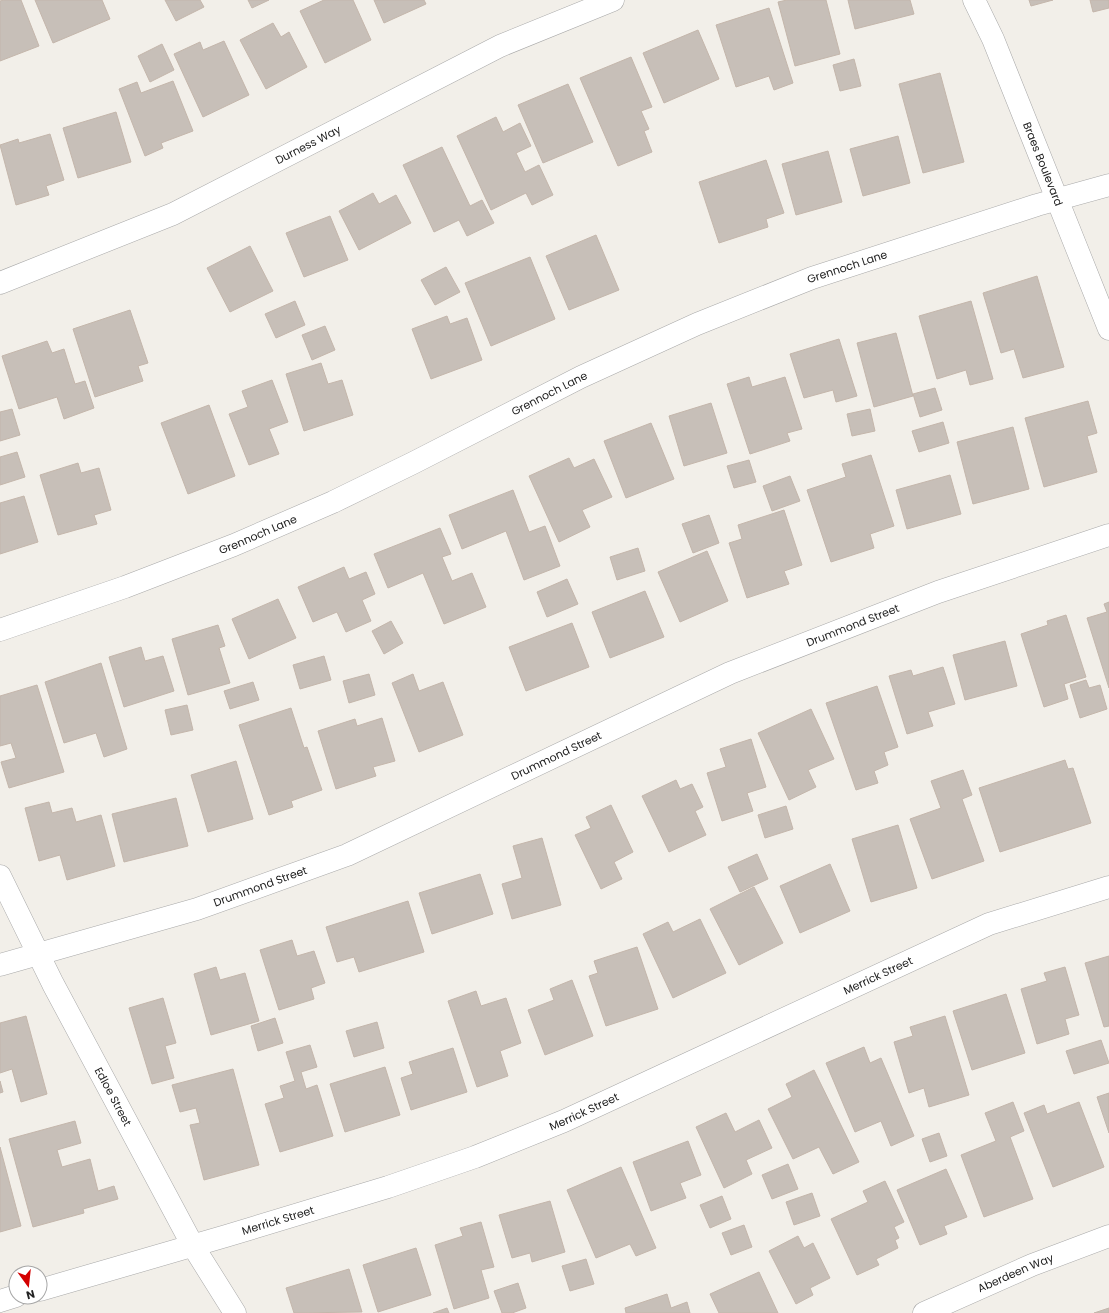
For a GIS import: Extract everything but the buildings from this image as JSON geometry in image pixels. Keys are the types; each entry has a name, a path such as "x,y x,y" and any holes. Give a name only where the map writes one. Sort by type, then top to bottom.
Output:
{"street":[{"name":"Durness Way","path":"0,283 173,214 500,46 613,0"},
{"name":"Braes Boulevard","path":"974,0 993,39 1109,329"},
{"name":"Grennoch Lane","path":"0,630 125,588 333,502 581,378 697,324 812,278 1056,199 1109,185"},
{"name":"Drummond Street","path":"0,964 197,909 340,858 730,673 938,592 1109,535"},
{"name":"Edloe Street","path":"0,876 37,954 193,1246 235,1313"},
{"name":"Merrick Street","path":"48,1288 193,1246 388,1186 475,1157 564,1120 989,924 1109,887"},
{"name":"Aberdeen Way","path":"924,1313 1032,1265 1109,1236"}]}
